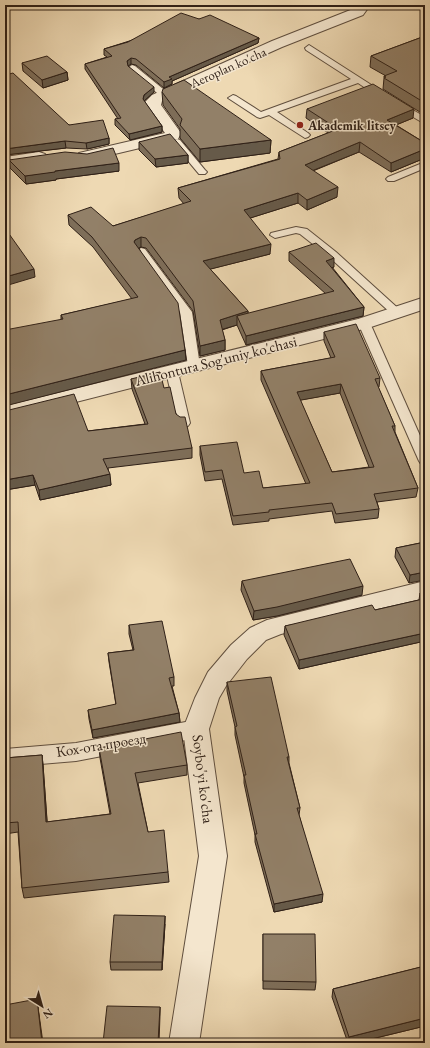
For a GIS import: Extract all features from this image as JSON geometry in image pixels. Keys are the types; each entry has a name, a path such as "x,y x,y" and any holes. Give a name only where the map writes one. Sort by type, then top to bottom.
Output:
{"street":[{"name":"Aeroplan ko'cha","path":"172,136 173,133 154,106 153,102 165,95 277,44 358,12 361,8 360,5"},
{"path":"73,155 87,156 172,136"},
{"path":"5,162 51,156"},
{"name":"Alihontura Sog'uniy ko'chasi","path":"5,413 364,323 425,302"},
{"name":"Soybo'yi ko'cha","path":"184,1043 213,856 196,729 217,679 239,652 258,634 275,626 425,590"},
{"name":"Кох-ота проезд","path":"5,758 76,752 196,729"}],"lane":[{"path":"310,48 358,80 425,121"},
{"path":"132,68 165,95"},
{"path":"233,98 260,115 358,80"},
{"path":"270,111 305,135"},
{"path":"172,136 202,172"},
{"path":"391,179 425,165"},
{"path":"275,235 296,230 303,231 332,254 397,312"},
{"path":"142,251 186,312 194,366"},
{"path":"364,323 425,461"},
{"path":"172,372 184,423"}],"building":[{"path":"181,13 199,19 210,15 259,38 169,77 172,79 164,82 136,59 131,58 127,61 128,66 154,87 144,95 143,99 162,126 129,134 115,119 121,118 85,64 112,56 104,49 128,42"},
{"path":"425,36 425,103 384,78 386,77 384,76 397,71 371,56"},
{"path":"47,56 67,72 42,80 22,63"},
{"path":"13,73 69,125 103,120 109,138 86,143 65,141 5,149 5,75"},
{"path":"184,80 271,140 200,149 180,125 182,119 162,92 163,89"},
{"path":"373,84 414,109 387,120 425,143 425,149 391,163 360,142 305,165 338,187 307,200 298,193 244,210 271,244 203,261 248,311 220,320 225,340 200,346 193,301 146,238 141,237 134,242 178,303 185,350 5,395 5,330 63,319 61,315 138,297 92,237 68,215 91,207 113,226 191,201 178,188 280,159 279,152 338,129 307,109"},
{"path":"170,134 188,155 155,159 139,142"},
{"path":"113,148 119,163 25,176 9,160 65,152 87,154"},
{"path":"7,231 34,269 5,277 5,232"},
{"path":"316,243 334,258 326,261 364,307 246,336 237,316 334,291 289,252"},
{"path":"356,324 380,378 375,379 395,426 392,426 418,488 374,494 379,509 336,514 332,503 269,510 269,512 233,516 222,470 205,472 200,446 237,442 244,473 259,471 263,488 310,483 261,371 335,357 324,332","holes":["341,384 374,467 332,472 297,392"]},
{"path":"160,372 164,388 170,387 176,414 180,417 185,417 192,448 103,459 110,474 39,490 33,475 5,480 5,411 74,394 88,431 148,424 131,379"},
{"path":"425,542 425,572 410,575 396,548"},
{"path":"350,559 363,586 277,607 254,611 242,581"},
{"path":"425,591 425,633 299,660 285,626 372,605 375,610 423,599 420,593"},
{"path":"162,621 174,677 169,678 179,713 92,730 88,710 116,704 108,653 134,650 129,625"},
{"path":"271,677 289,757 287,757 300,808 297,808 323,894 274,904 255,834 257,834 244,775 246,775 227,682"},
{"path":"181,732 187,765 135,773 148,832 164,830 168,872 22,888 18,822 5,823 5,758 42,755 46,822 111,814 99,748"},
{"path":"114,915 165,916 162,962 110,962"},
{"path":"263,934 315,934 316,982 263,981"},
{"path":"425,966 425,1018 349,1037 333,989"},
{"path":"37,999 42,1043 5,1043 5,1005"},
{"path":"107,1006 160,1007 158,1043 103,1043"}],"place":[{"name":"Akademik litsey","path":"300,125"}]}
